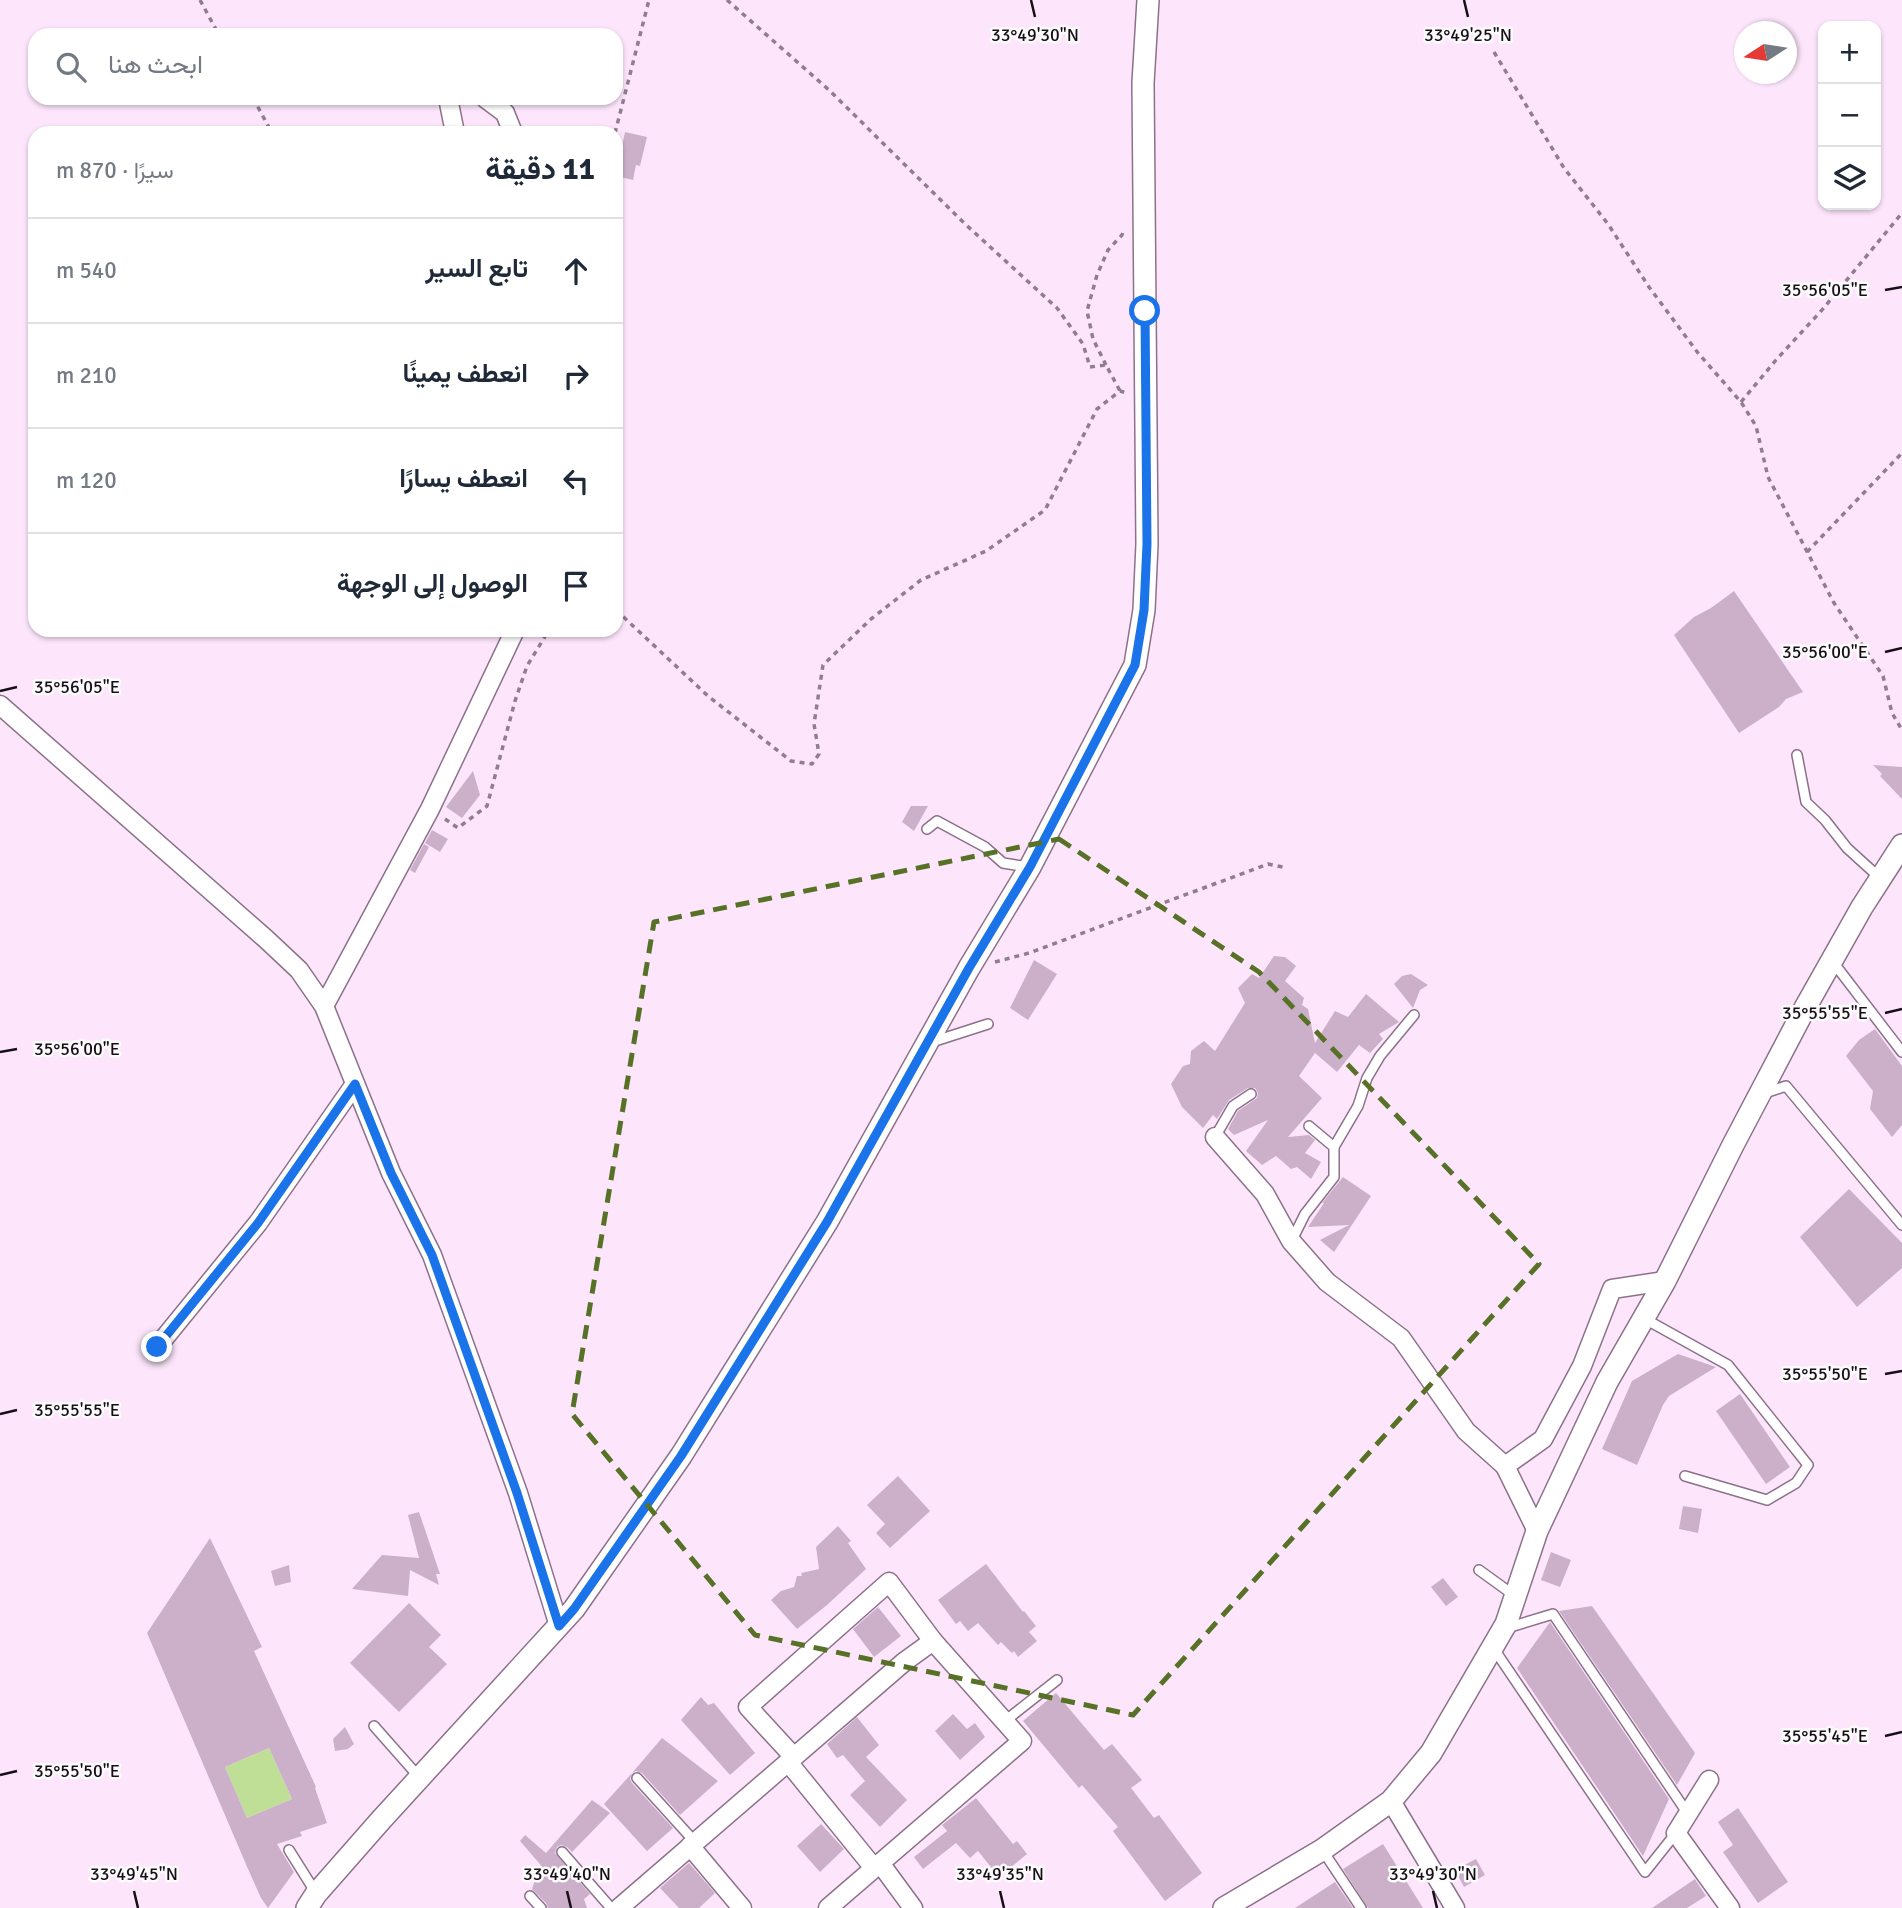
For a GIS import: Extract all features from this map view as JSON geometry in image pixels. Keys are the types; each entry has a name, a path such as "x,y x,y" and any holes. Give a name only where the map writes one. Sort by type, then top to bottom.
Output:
{"street":[{"path":"312,1901 380,1820 574,1609 681,1456 827,1222 969,968 1030,867 1135,665 1144,610 1147,544 1143,83 1148,0"},
{"path":"448,105 453,126"},
{"path":"494,105 505,113 510,126"},
{"path":"324,1006 430,809 512,637"},
{"path":"0,705 266,939 299,970 324,1006 391,1173 432,1255 517,1493 559,1626"},
{"path":"1224,1908 1322,1850 1391,1801 1431,1753 1504,1628 1537,1531 1607,1382 1665,1281 1832,961 1902,845"},
{"path":"157,1347 258,1223 355,1084"},
{"path":"1215,1137 1265,1194 1291,1241 1327,1282 1401,1338 1466,1431 1505,1466 1537,1531"},
{"path":"1505,1466 1543,1439 1582,1366 1612,1289 1665,1281"},
{"path":"828,1908 877,1865 1022,1741 933,1641 889,1582 748,1707 877,1865 913,1908"},
{"path":"618,1908 904,1662 933,1641"},
{"path":"1709,1780 1676,1833 1730,1908"},
{"path":"1391,1801 1455,1908"},
{"path":"692,1844 742,1908"}],"lane":[{"path":"1797,755 1806,802 1825,820 1847,848 1880,878"},
{"path":"927,829 937,821 985,847 1003,863 1030,867"},
{"path":"1832,961 1902,1052"},
{"path":"1291,1241 1305,1214 1334,1177 1334,1147 1359,1106 1367,1078 1414,1015"},
{"path":"926,1044 988,1024"},
{"path":"1760,1095 1786,1086 1902,1225"},
{"path":"1215,1137 1233,1106 1251,1094"},
{"path":"1309,1126 1334,1147"},
{"path":"1644,1318 1728,1365 1808,1465 1797,1483 1767,1500 1685,1476"},
{"path":"1479,1570 1515,1596"},
{"path":"1504,1628 1553,1614 1688,1814"},
{"path":"1493,1647 1645,1872 1676,1833"},
{"path":"1005,1721 1057,1679"},
{"path":"374,1726 420,1778"},
{"path":"636,1778 692,1844"},
{"path":"289,1850 312,1901"},
{"path":"1322,1850 1361,1908"},
{"path":"562,1852 611,1908"},
{"path":"530,1896 541,1908"}],"path":[{"path":"200,0 215,28"},
{"path":"623,102 649,0"},
{"path":"727,0 829,90 964,223 1058,308 1083,344 1090,367 1105,365"},
{"path":"1494,52 1564,168 1608,224 1649,288 1698,353 1741,402 1756,426 1768,477 1834,603 1883,676 1892,713 1902,730"},
{"path":"257,105 268,126"},
{"path":"617,126 622,105"},
{"path":"1741,402 1902,213"},
{"path":"1125,222 1122,235 1108,250 1097,275 1087,311 1093,339 1121,391 1146,397"},
{"path":"623,617 708,696 791,761 813,764 819,754 814,724 823,665 871,619 921,580 986,551 1045,510 1097,409 1121,391"},
{"path":"1807,552 1902,453"},
{"path":"430,809 458,828 487,806 515,701 527,666 545,637"},
{"path":"969,968 1030,953 1268,864 1287,868"}],"highlighted area":[{"path":"1059,839 1259,972 1539,1264 1133,1715 755,1635 572,1414 654,922"}],"green space":[{"path":"269,1748 292,1799 247,1818 225,1767"}],"building":[{"path":"625,132 647,137 640,166 636,165 633,180 623,178"},
{"path":"1734,591 1803,692 1786,699 1779,707 1739,733 1674,635 1694,617"},
{"path":"1873,765 1902,767 1902,799 1880,776 1882,774"},
{"path":"473,771 480,795 462,818 446,807"},
{"path":"911,806 928,806 914,831 902,822"},
{"path":"432,830 448,839 440,852 425,843"},
{"path":"424,844 429,847 415,873 410,870"},
{"path":"1274,956 1285,957 1296,966 1285,981 1304,998 1302,1005 1308,1009 1315,1043 1335,1011 1348,1017 1366,994 1399,1022 1379,1034 1383,1039 1370,1053 1359,1045 1337,1072 1315,1053 1299,1076 1322,1098 1288,1137 1309,1135 1315,1140 1305,1153 1321,1162 1311,1179 1297,1167 1291,1169 1276,1156 1262,1165 1246,1151 1268,1120 1234,1135 1228,1129 1238,1111 1257,1098 1255,1088 1248,1088 1229,1100 1217,1119 1213,1115 1203,1128 1182,1107 1171,1084 1183,1066 1190,1064 1191,1051 1204,1041 1215,1051 1245,1003 1238,988 1252,974 1259,978"},
{"path":"1034,960 1057,974 1028,1020 1010,1008"},
{"path":"1411,974 1428,985 1420,990 1413,1008 1394,984 1402,976"},
{"path":"1875,1029 1902,1066 1902,1125 1892,1137 1870,1109 1873,1091 1846,1056 1859,1040"},
{"path":"1343,1177 1371,1196 1334,1252 1320,1240 1349,1225 1308,1227 1322,1203"},
{"path":"1849,1189 1902,1243 1902,1268 1857,1307 1800,1237"},
{"path":"1678,1354 1716,1367 1669,1396 1637,1465 1602,1449 1632,1381"},
{"path":"1740,1394 1790,1467 1766,1484 1716,1411"},
{"path":"898,1476 930,1511 890,1548 876,1533 885,1524 867,1505"},
{"path":"1683,1506 1702,1509 1698,1533 1679,1529"},
{"path":"419,1512 440,1574 436,1574 439,1585 410,1570 408,1596 352,1589 382,1555 419,1558 408,1515"},
{"path":"838,1526 851,1541 848,1543 866,1569 797,1629 771,1600 781,1591 794,1587 797,1576 802,1576 801,1573 819,1569 816,1547"},
{"path":"210,1538 262,1647 254,1651 316,1787 327,1823 300,1832 302,1836 277,1844 294,1872 268,1908 248,1869 147,1633","holes":["269,1748 292,1799 247,1818 225,1767"]},
{"path":"1551,1552 1571,1560 1560,1587 1541,1580"},
{"path":"986,1564 1036,1626 1029,1632 1037,1641 1018,1657 1001,1642 998,1645 978,1623 968,1631 960,1621 956,1624 938,1600"},
{"path":"289,1565 291,1582 275,1586 271,1571"},
{"path":"1443,1578 1458,1597 1446,1606 1431,1587"},
{"path":"409,1603 441,1635 429,1647 447,1664 399,1712 350,1663"},
{"path":"1592,1606 1695,1753 1677,1785 1559,1611"},
{"path":"878,1607 901,1636 874,1657 853,1629"},
{"path":"1550,1622 1669,1799 1643,1856 1517,1668"},
{"path":"1056,1693 1104,1750 1112,1744 1142,1780 1131,1788 1154,1818 1159,1815 1202,1873 1165,1901 1113,1831 1118,1827 1082,1785 1079,1788 1023,1721"},
{"path":"701,1697 708,1705 714,1703 755,1753 730,1775 681,1720"},
{"path":"953,1714 967,1729 975,1723 985,1737 960,1760 935,1731"},
{"path":"857,1717 879,1745 866,1757 907,1800 880,1827 850,1795 865,1781 843,1755 837,1758 827,1744"},
{"path":"345,1727 354,1744 348,1749 335,1751 333,1739"},
{"path":"662,1738 718,1781 680,1815 642,1773 632,1773"},
{"path":"632,1773 632,1783 673,1828 647,1851 604,1804"},
{"path":"976,1798 1013,1844 1017,1841 1027,1854 999,1877 978,1851 970,1858 956,1843 923,1869 914,1857 947,1831 942,1825"},
{"path":"592,1800 610,1813 572,1852 561,1845 555,1853 590,1894 584,1899 587,1908 548,1908 532,1889 536,1877 545,1870 520,1841 525,1835 546,1853"},
{"path":"1738,1808 1788,1882 1758,1903 1723,1852 1733,1845 1718,1822"},
{"path":"821,1824 844,1849 820,1872 797,1846"},
{"path":"1383,1844 1423,1908 1368,1908 1343,1869"},
{"path":"1476,1859 1485,1875 1464,1887 1455,1870"},
{"path":"689,1863 715,1893 699,1908 679,1908 660,1888"},
{"path":"1695,1879 1706,1896 1687,1908 1652,1908"},
{"path":"1335,1882 1353,1908 1295,1908"}],"route":[{"path":"157,1347 258,1223 355,1084 391,1173 432,1255 517,1493 559,1626 574,1609 681,1456 827,1222 969,968 1030,867 1135,665 1144,610 1147,544 1145,311"}]}
